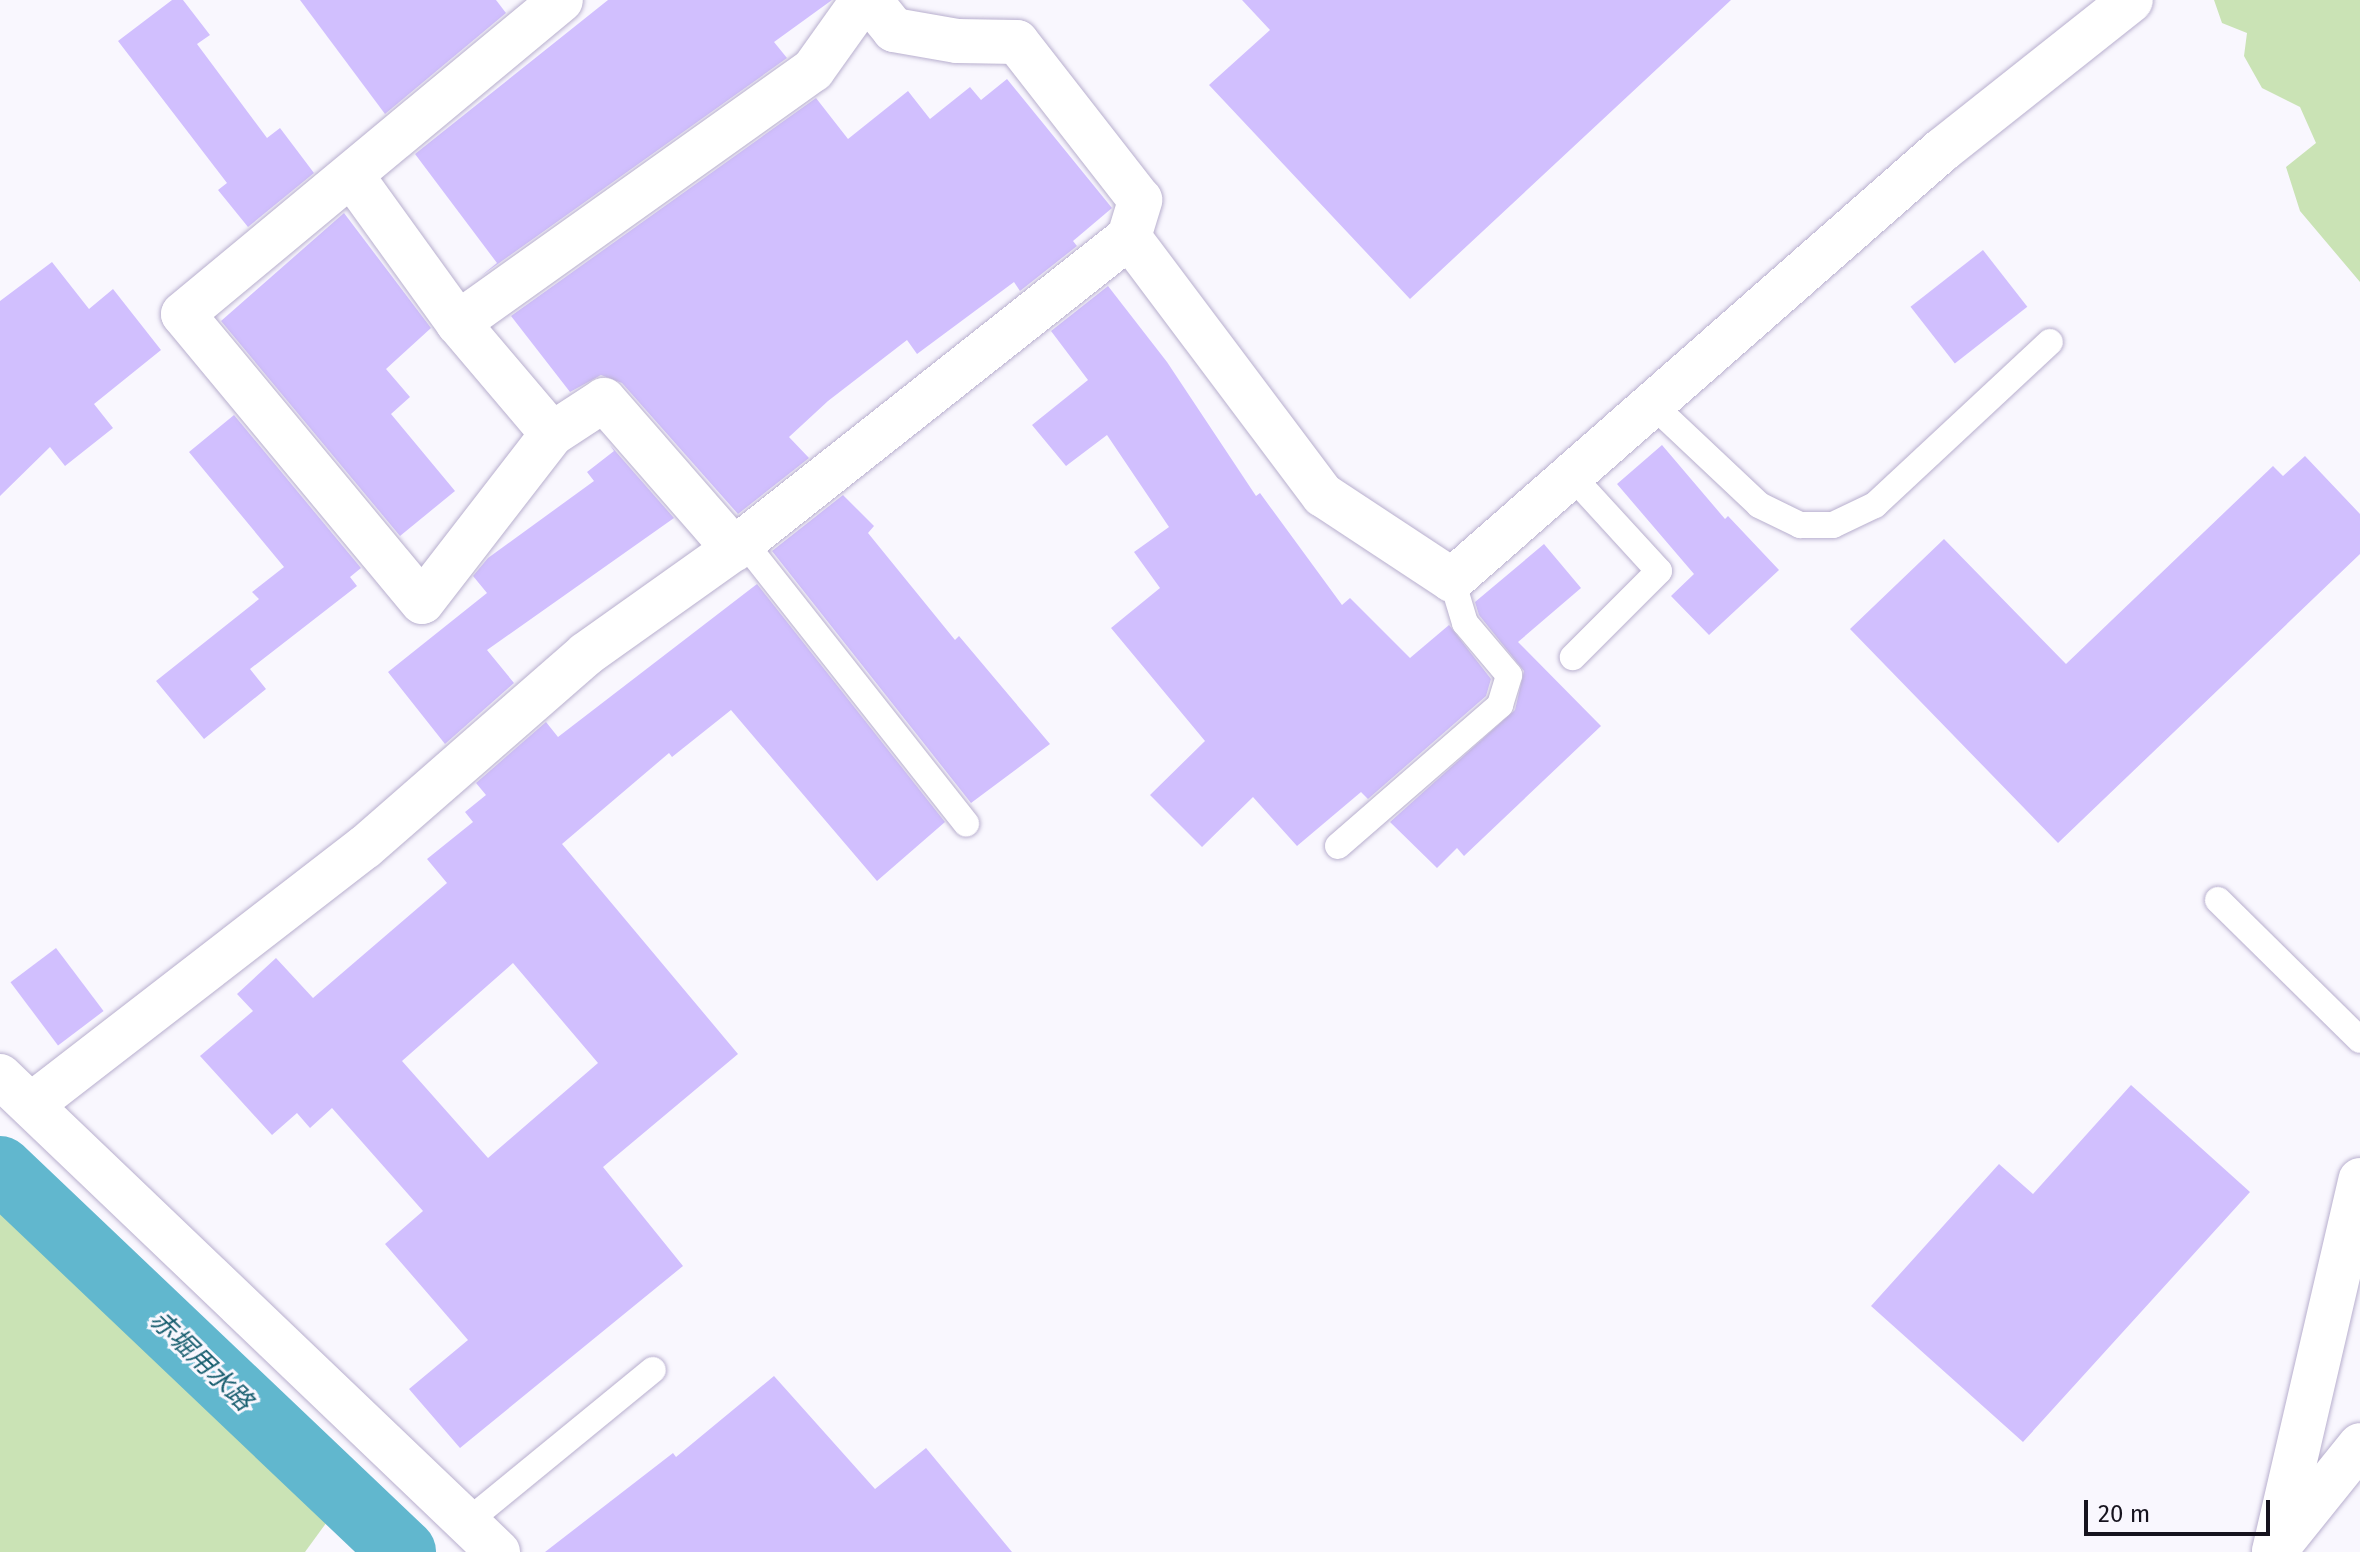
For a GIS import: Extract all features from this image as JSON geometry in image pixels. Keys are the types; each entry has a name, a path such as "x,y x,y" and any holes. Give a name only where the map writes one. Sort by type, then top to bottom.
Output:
{"street":[{"path":"561,0 183,314 422,602 552,434 604,400 738,545"},
{"path":"458,323 813,70 863,0"},
{"path":"498,1552 15,1090 365,847 586,654 738,545 1129,237 1140,200 1017,42 957,41 894,30 870,0"},
{"path":"1129,237 1323,495 1452,580 1942,150 2131,0"},
{"path":"352,176 458,323 552,434"},
{"path":"2274,1552 2360,1180"},
{"path":"2274,1552 2360,1445"}],"lane":[{"path":"1652,404 1759,505 1800,525 1833,525 1875,505 2050,342"},
{"path":"1571,475 1659,571 1573,657"},
{"path":"738,545 966,823"},
{"path":"1338,846 1500,705 1509,675 1465,623 1452,580"},
{"path":"2218,900 2360,1040"},
{"path":"467,1522 653,1370"}],"green space":[{"path":"2214,0 2360,0 2360,282 2300,211 2286,167 2316,143 2300,107 2262,88 2244,56 2247,33 2222,23"},
{"path":"0,1184 332,1515 305,1552 0,1552"}],"building":[{"path":"172,0 183,0 210,35 197,44 267,138 280,128 314,173 248,227 218,190 227,183 118,41"},
{"path":"300,0 496,0 506,13 385,114"},
{"path":"608,0 832,0 774,42 787,58 481,276 497,263 415,154"},
{"path":"1242,0 1731,0 1410,299 1209,85 1270,30"},
{"path":"1007,79 1112,208 1073,241 1077,246 1020,291 1014,282 917,354 907,340 828,401 789,437 809,458 738,514 622,383 601,375 570,392 511,316 816,98 848,139 908,91 930,119 970,87 981,100"},
{"path":"344,213 431,328 386,369 410,397 391,414 455,491 400,536 221,321"},
{"path":"1983,250 2027,307 1955,363 1911,307"},
{"path":"52,262 89,309 113,289 161,350 94,404 113,428 65,466 50,447 0,496 0,301"},
{"path":"1108,286 1167,362 1256,496 1260,493 1342,605 1350,598 1410,658 1449,625 1491,679 1486,696 1368,799 1361,792 1297,846 1253,797 1202,847 1150,795 1205,741 1111,628 1160,588 1134,552 1169,527 1107,435 1066,466 1032,425 1088,380 1051,331"},
{"path":"234,415 361,568 350,577 357,586 250,669 266,689 204,739 156,681 259,599 252,592 284,567 189,452"},
{"path":"610,445 674,518 487,650 514,683 445,744 388,672 487,593 473,576 488,558 594,481 587,472 614,451"},
{"path":"1662,445 1725,519 1728,516 1779,570 1709,635 1671,596 1694,574 1617,484"},
{"path":"2305,456 2360,514 2360,554 2058,843 1850,629 1944,539 2066,664 2273,466 2283,476"},
{"path":"843,495 874,526 868,533 955,640 959,636 1050,744 971,803 772,551"},
{"path":"1544,544 1581,588 1518,642 1601,726 1464,856 1457,848 1437,868 1390,822 1515,710 1524,671 1479,615 1475,602"},
{"path":"757,584 945,822 877,881 731,710 672,757 669,753 562,844 738,1054 603,1167 683,1266 460,1448 409,1389 468,1340 385,1244 423,1211 332,1108 310,1128 297,1113 272,1135 200,1056 253,1011 237,994 276,958 313,998 447,883 427,859 473,822 465,812 486,795 476,783 546,722 558,737","holes":["513,963 598,1063 488,1158 402,1061"]},
{"path":"56,948 104,1011 58,1045 10,982"},
{"path":"2131,1085 2250,1192 2023,1442 1871,1306 1999,1164 2033,1194"},
{"path":"774,1376 875,1489 926,1448 1012,1552 545,1552 673,1453 676,1457"}],"waterway":[{"name":"赤堀用水路","path":"0,1169 403,1552"}]}
